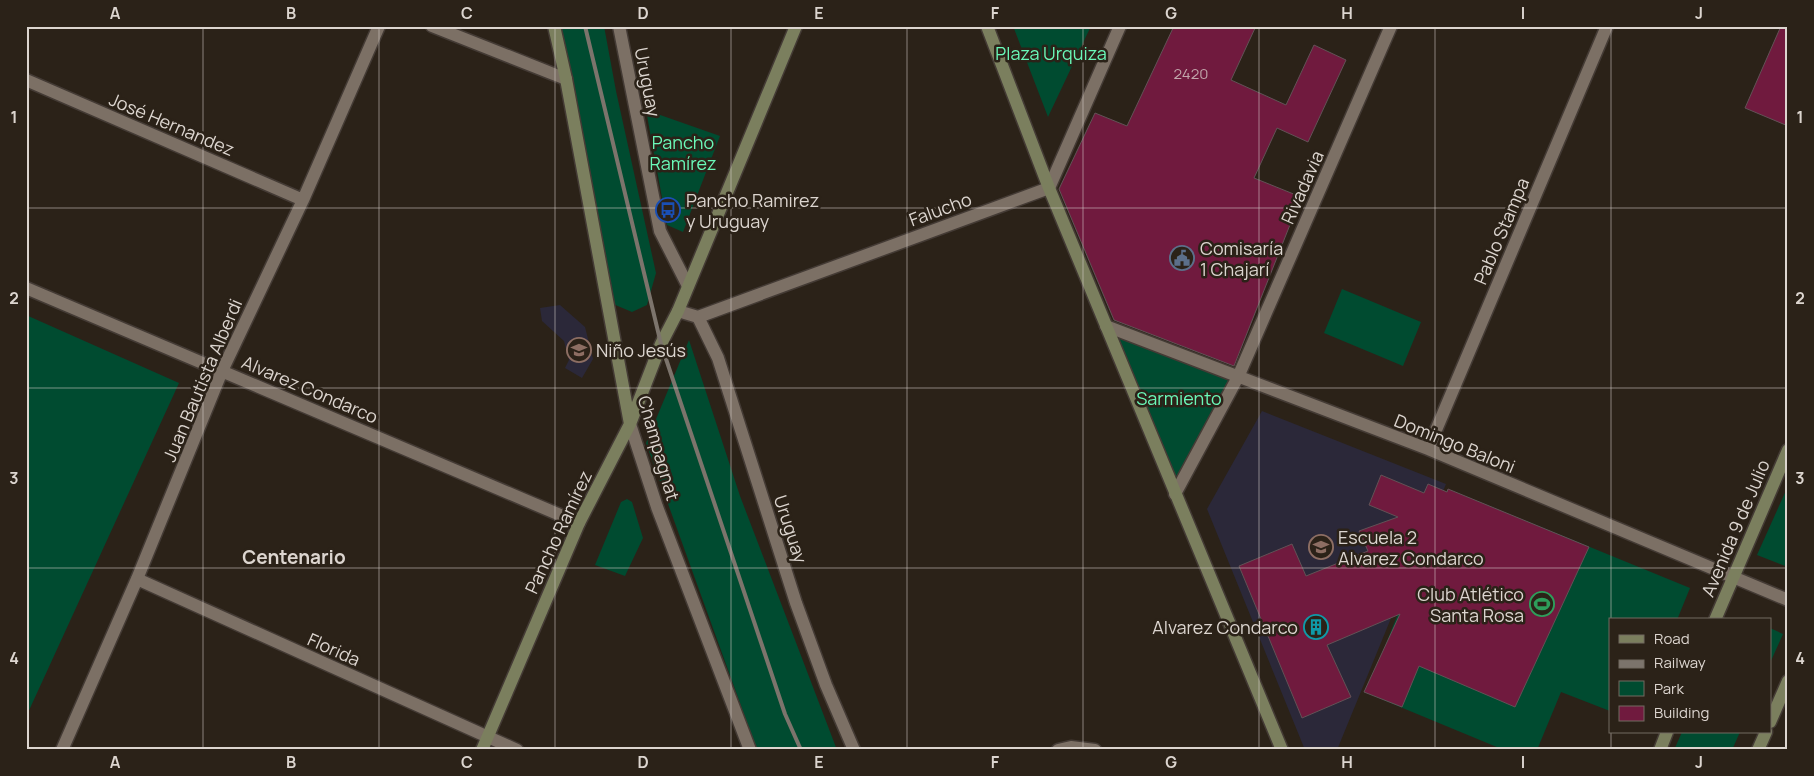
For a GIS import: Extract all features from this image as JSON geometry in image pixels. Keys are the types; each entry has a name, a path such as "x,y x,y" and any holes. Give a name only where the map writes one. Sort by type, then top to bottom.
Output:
{"street":[{"name":"Juan Bautista Alberdi","path":"62,750 137,579 222,371 303,200 379,26"},
{"path":"432,26 566,80"},
{"name":"Champagnat","path":"554,26 566,80 630,424 657,507 750,750"},
{"name":"Uruguay","path":"619,26 660,231 688,286"},
{"name":"Pancho Ramírez","path":"482,750 579,523 630,424 661,344 678,311 796,26"},
{"path":"987,26 1049,188 1282,750"},
{"path":"1049,188 1120,26"},
{"name":"Rivadavia","path":"1175,494 1238,377 1391,26"},
{"name":"Pablo Stampa","path":"1428,449 1607,26"},
{"name":"José Hernandez","path":"26,80 303,200"},
{"name":"Falucho","path":"698,317 1049,188"},
{"name":"Alvarez Condarco","path":"26,288 579,523"},
{"path":"678,311 698,317"},
{"name":"Uruguay","path":"698,317 718,358 796,603 826,684 854,750"},
{"name":"Domingo Baloni","path":"1106,326 1428,449 1788,600"},
{"name":"Avenida 9 de Julio","path":"1716,618 1788,450"},
{"name":"Florida","path":"137,579 517,750"},
{"path":"1772,717 1788,681"},
{"path":"1660,750 1666,734"},
{"path":"1758,750 1765,734"},
{"path":"1058,750 1071,747 1095,750"}],"shaded area":[{"name":"Niño Jesús","path":"560,305 585,327 593,359 582,378 565,368 569,360 564,341 542,321 540,308"},
{"name":"Escuela 2 Alvarez Condarco","path":"1262,411 1446,484 1337,750 1305,750 1207,509"}],"green space":[{"path":"556,26 604,26 616,91 656,273 647,305 632,312 613,304"},
{"name":"Plaza Urquiza","path":"1013,26 1091,26 1048,117"},
{"name":"Pancho Ramírez","path":"646,110 720,136 683,232 667,225"},
{"path":"1342,289 1421,322 1403,366 1324,333"},
{"path":"26,315 179,383 26,717"},
{"name":"Sarmiento","path":"1113,334 1231,379 1175,485"},
{"path":"689,340 740,496 837,750 757,750 646,443"},
{"path":"1788,486 1788,567 1757,555"},
{"name":"Club Atlético Santa Rosa","path":"1448,489 1690,588 1678,618 1609,618 1609,711 1561,692 1537,750 1504,750 1364,692 1383,651"},
{"path":"627,499 632,502 643,538 625,576 595,565 621,502"},
{"path":"1772,629 1783,634 1772,659"},
{"path":"1681,734 1739,734 1732,750 1674,750"}],"building":[{"name":"Comisaría 1 Chajarí","path":"1174,26 1256,26 1231,80 1286,105 1314,45 1346,60 1308,142 1277,128 1254,178 1301,197 1234,366 1114,320 1059,189 1095,113 1127,126"},
{"path":"1781,26 1788,26 1788,126 1745,108"},
{"path":"1381,475 1424,493 1428,484 1447,492 1448,489 1589,547 1515,707 1419,666 1402,707 1364,692 1400,614 1327,645 1351,697 1302,718 1239,566 1292,544 1306,576 1368,551 1359,531 1398,517 1369,505"}],"railway":[{"path":"585,26 661,344 785,714 801,750"}],"place":[{"name":"Pancho Ramirez y Uruguay","path":"668,210"},
{"name":"Comisaría 1 Chajarí","path":"1182,258"},
{"name":"Niño Jesús","path":"579,350"},
{"name":"Escuela 2 Alvarez Condarco","path":"1321,547"},
{"name":"Club Atlético Santa Rosa","path":"1542,604"},
{"name":"Alvarez Condarco","path":"1316,627"}],"district":[{"name":"Centenario","path":"294,557"}]}
